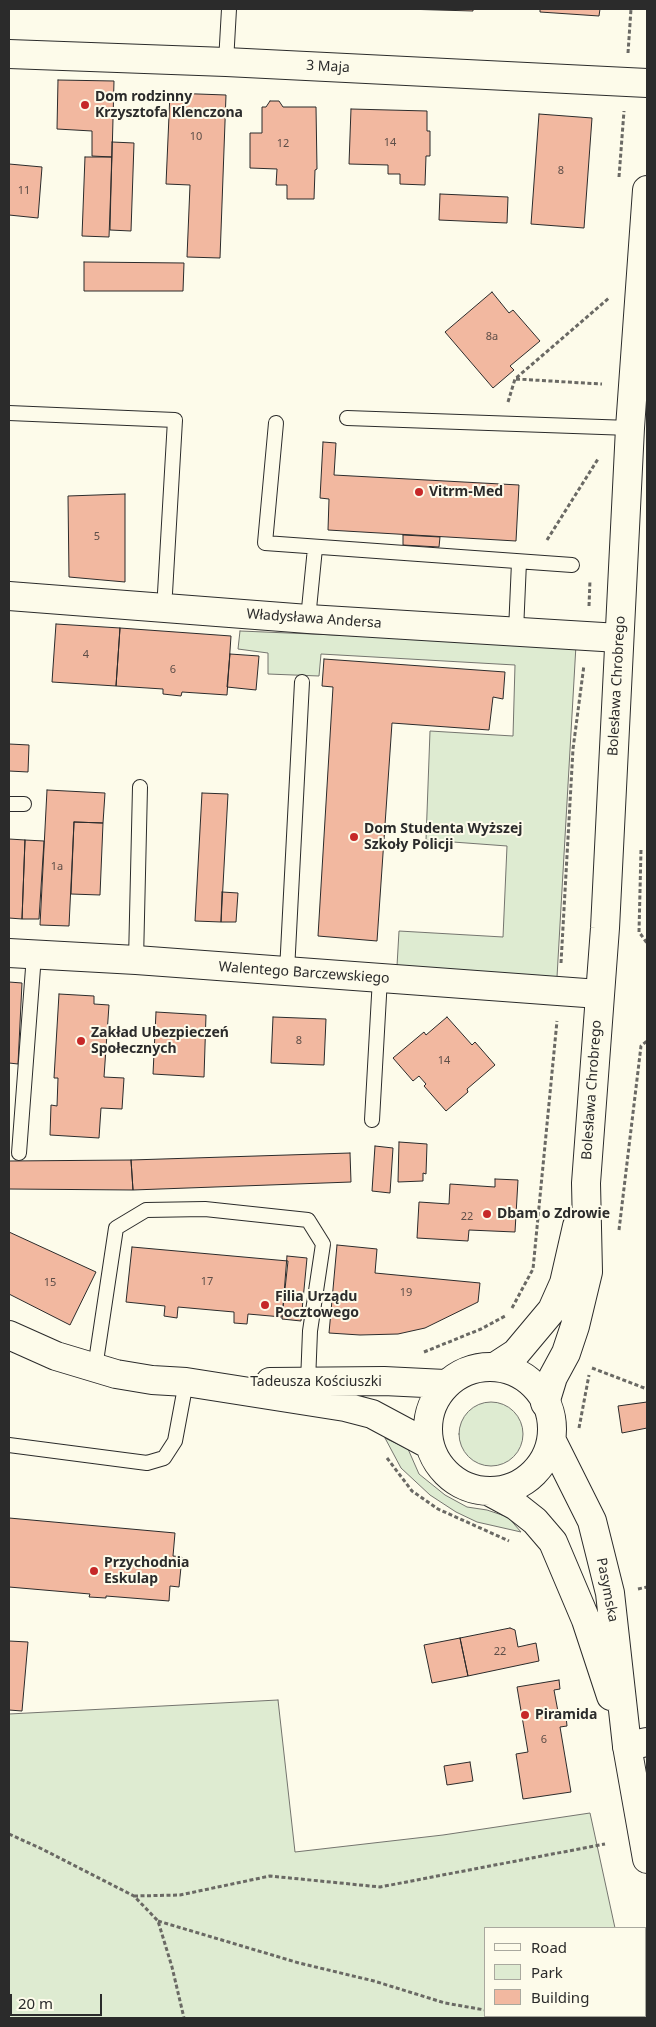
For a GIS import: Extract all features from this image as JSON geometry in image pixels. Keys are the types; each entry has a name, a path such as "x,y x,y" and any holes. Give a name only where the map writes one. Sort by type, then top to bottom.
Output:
{"street":[{"name":"3 Maja","path":"9,54 226,62 647,83"},
{"name":"Bolesława Chrobrego","path":"545,1403 553,1377 566,1353 576,1326 588,1272 586,1182 605,928 630,428 640,388 647,190"},
{"name":"Władysława Andersa","path":"9,596 308,619 618,638"},
{"name":"Walentego Barczewskiego","path":"21,954 136,960 599,994"},
{"name":"Bolesława Chrobrego","path":"496,1366 516,1353 552,1310 564,1283 586,1182"},
{"name":"Tadeusza Kościuszki","path":"9,1335 56,1356 95,1368 152,1380 186,1382 384,1382 445,1384"},
{"path":"496,1366 513,1370 530,1384 545,1403 553,1427 552,1443 544,1463 534,1473 511,1488 490,1492 474,1488 459,1481 444,1470 428,1444 428,1417 434,1399 445,1384 460,1373 496,1366"},
{"name":"Tadeusza Kościuszki","path":"186,1382 345,1407 372,1414 428,1444"},
{"name":"Pasymska","path":"552,1443 592,1521 610,1593 637,1744 647,1859"},
{"name":"Pasymska","path":"490,1492 516,1506 535,1520 553,1542 637,1744"}],"lane":[{"path":"226,62 229,9"},
{"path":"9,413 175,420 165,593"},
{"path":"347,418 630,428"},
{"path":"276,423 265,544 572,565"},
{"path":"308,619 314,548"},
{"path":"516,631 526,563"},
{"path":"287,971 302,682"},
{"path":"136,960 140,787"},
{"path":"9,804 24,804"},
{"path":"19,1153 21,954"},
{"path":"372,1120 380,978"},
{"path":"95,1368 116,1228 146,1210 205,1209 308,1220 322,1244 310,1331 308,1382"},
{"path":"9,1445 147,1464 164,1458 175,1441 186,1382"}],"path":[{"path":"501,424 515,379 609,298"},
{"path":"515,379 602,384"},
{"path":"526,563 600,456 599,466"},
{"path":"422,1353 481,1329 508,1314 533,1270 560,990 573,749 588,636 590,575"},
{"path":"618,1238 641,1046 647,1041"},
{"path":"592,1359 590,1368 647,1389"},
{"path":"372,1414 378,1443 412,1491 438,1509 517,1544"},
{"path":"9,1834 134,1896 158,1921 172,1967 184,2018"},
{"path":"134,1896 180,1895 270,1876 380,1887 605,1844"},
{"path":"158,1921 290,1961 374,1981 445,2003 483,2010"}],"green space":[{"path":"240,631 576,645 557,977 397,966 399,931 503,937 507,846 426,840 430,731 513,736 515,665 321,654 319,676 268,674 268,653 238,649"},
{"path":"491,1402 503,1404 514,1411 521,1422 523,1434 521,1446 514,1457 503,1464 491,1466 479,1464 468,1457 461,1446 459,1434 461,1422 468,1411 479,1404"},
{"path":"385,1438 408,1449 419,1474 445,1495 467,1507 487,1510 508,1517 521,1532 477,1522 456,1512 430,1495 401,1468"},
{"path":"278,1700 295,1852 443,1835 590,1813 615,1927 483,1927 483,2017 635,2018 9,2018 9,1714"}],"building":[{"path":"403,9 473,9 473,11"},
{"path":"540,9 600,9 599,16 540,12"},
{"name":"Dom rodzinny Krzysztofa Klenczona","path":"58,80 114,81 112,157 92,156 92,131 57,129"},
{"path":"170,93 226,95 220,258 187,257 190,185 166,184"},
{"path":"270,101 279,101 283,107 316,107 317,169 315,170 314,199 287,199 287,185 276,185 277,169 250,168 250,133 262,133 262,107 266,107"},
{"path":"351,109 427,111 427,131 430,131 430,156 426,156 425,185 400,184 400,174 388,174 388,165 349,164"},
{"path":"539,114 592,118 584,228 531,224"},
{"path":"112,142 134,143 131,231 110,230"},
{"path":"85,157 112,157 109,237 82,236"},
{"path":"9,164 42,167 38,218 9,215"},
{"path":"440,194 508,197 507,223 439,220"},
{"path":"84,262 184,263 183,291 84,291"},
{"path":"492,292 509,313 513,310 540,341 510,366 514,370 493,388 445,332"},
{"name":"Vitrm-Med","path":"323,442 336,443 334,475 519,485 516,541 328,530 329,499 320,498"},
{"path":"125,494 125,582 69,577 68,496"},
{"path":"403,535 440,537 439,547 403,545"},
{"path":"56,624 120,628 116,686 52,682"},
{"path":"120,628 231,636 227,695 182,692 181,696 163,694 163,689 116,686"},
{"path":"230,654 259,656 256,690 227,687"},
{"name":"Dom Studenta Wyższej Szkoły Policji","path":"324,659 505,672 503,699 493,697 489,730 392,723 377,941 318,936 333,687 322,686"},
{"path":"9,744 29,745 28,772 9,771"},
{"path":"47,790 105,793 103,823 74,822 69,926 40,925"},
{"path":"202,793 228,794 221,922 195,921"},
{"path":"74,822 103,823 100,895 71,894"},
{"path":"9,839 25,840 22,919 9,918"},
{"path":"25,840 44,841 39,919 22,919"},
{"path":"222,892 238,893 236,922 221,922"},
{"path":"9,982 22,983 18,1064 9,1063"},
{"name":"Zakład Ubezpieczeń Społecznych","path":"59,994 94,996 94,1004 109,1005 104,1077 124,1078 122,1109 101,1108 99,1138 50,1135 51,1105 57,1106 58,1078 54,1078"},
{"path":"156,1012 206,1015 204,1077 153,1074"},
{"path":"273,1017 326,1019 324,1065 271,1063"},
{"path":"447,1017 472,1045 475,1042 495,1065 467,1089 468,1092 446,1111 424,1086 426,1084 419,1076 413,1081 393,1058 424,1032 426,1035"},
{"path":"399,1142 427,1144 426,1174 423,1173 423,1181 398,1182"},
{"path":"375,1146 393,1148 390,1193 372,1191"},
{"path":"350,1153 351,1182 133,1190 131,1160"},
{"path":"131,1160 133,1190 9,1189 9,1161"},
{"path":"495,1179 518,1180 515,1232 469,1230 468,1241 417,1238 419,1202 449,1204 450,1184 495,1187"},
{"path":"9,1232 96,1272 70,1325 9,1294"},
{"path":"337,1245 377,1249 375,1273 480,1283 478,1302 425,1328 398,1334 360,1335 329,1333"},
{"path":"132,1247 288,1261 282,1317 248,1314 247,1324 234,1323 234,1312 178,1307 177,1318 164,1316 165,1306 126,1302"},
{"path":"287,1256 307,1258 301,1321 282,1319"},
{"path":"647,1402 647,1428 622,1433 618,1406"},
{"name":"Przychodnia Eskulap","path":"9,1518 175,1533 173,1556 182,1557 179,1587 170,1586 169,1601 106,1596 106,1598 89,1597 90,1594 9,1587"},
{"path":"510,1628 515,1630 518,1647 536,1643 539,1661 468,1676 460,1638"},
{"path":"460,1638 468,1676 432,1683 424,1645"},
{"path":"9,1641 28,1642 22,1711 9,1710"},
{"path":"559,1680 560,1689 554,1690 559,1717 566,1716 567,1726 560,1727 571,1792 523,1799 516,1754 528,1752 517,1687"},
{"path":"470,1762 473,1781 447,1785 444,1766"}],"place":[{"name":"Dom rodzinny Krzysztofa Klenczona","path":"85,105"},
{"name":"Vitrm-Med","path":"419,492"},
{"name":"Dom Studenta Wyższej Szkoły Policji","path":"354,837"},
{"name":"Zakład Ubezpieczeń Społecznych","path":"81,1041"},
{"name":"Dbam o Zdrowie","path":"487,1214"},
{"name":"Filia Urządu Pocztowego","path":"265,1305"},
{"name":"Przychodnia Eskulap","path":"94,1571"},
{"name":"Piramida","path":"525,1715"}]}
